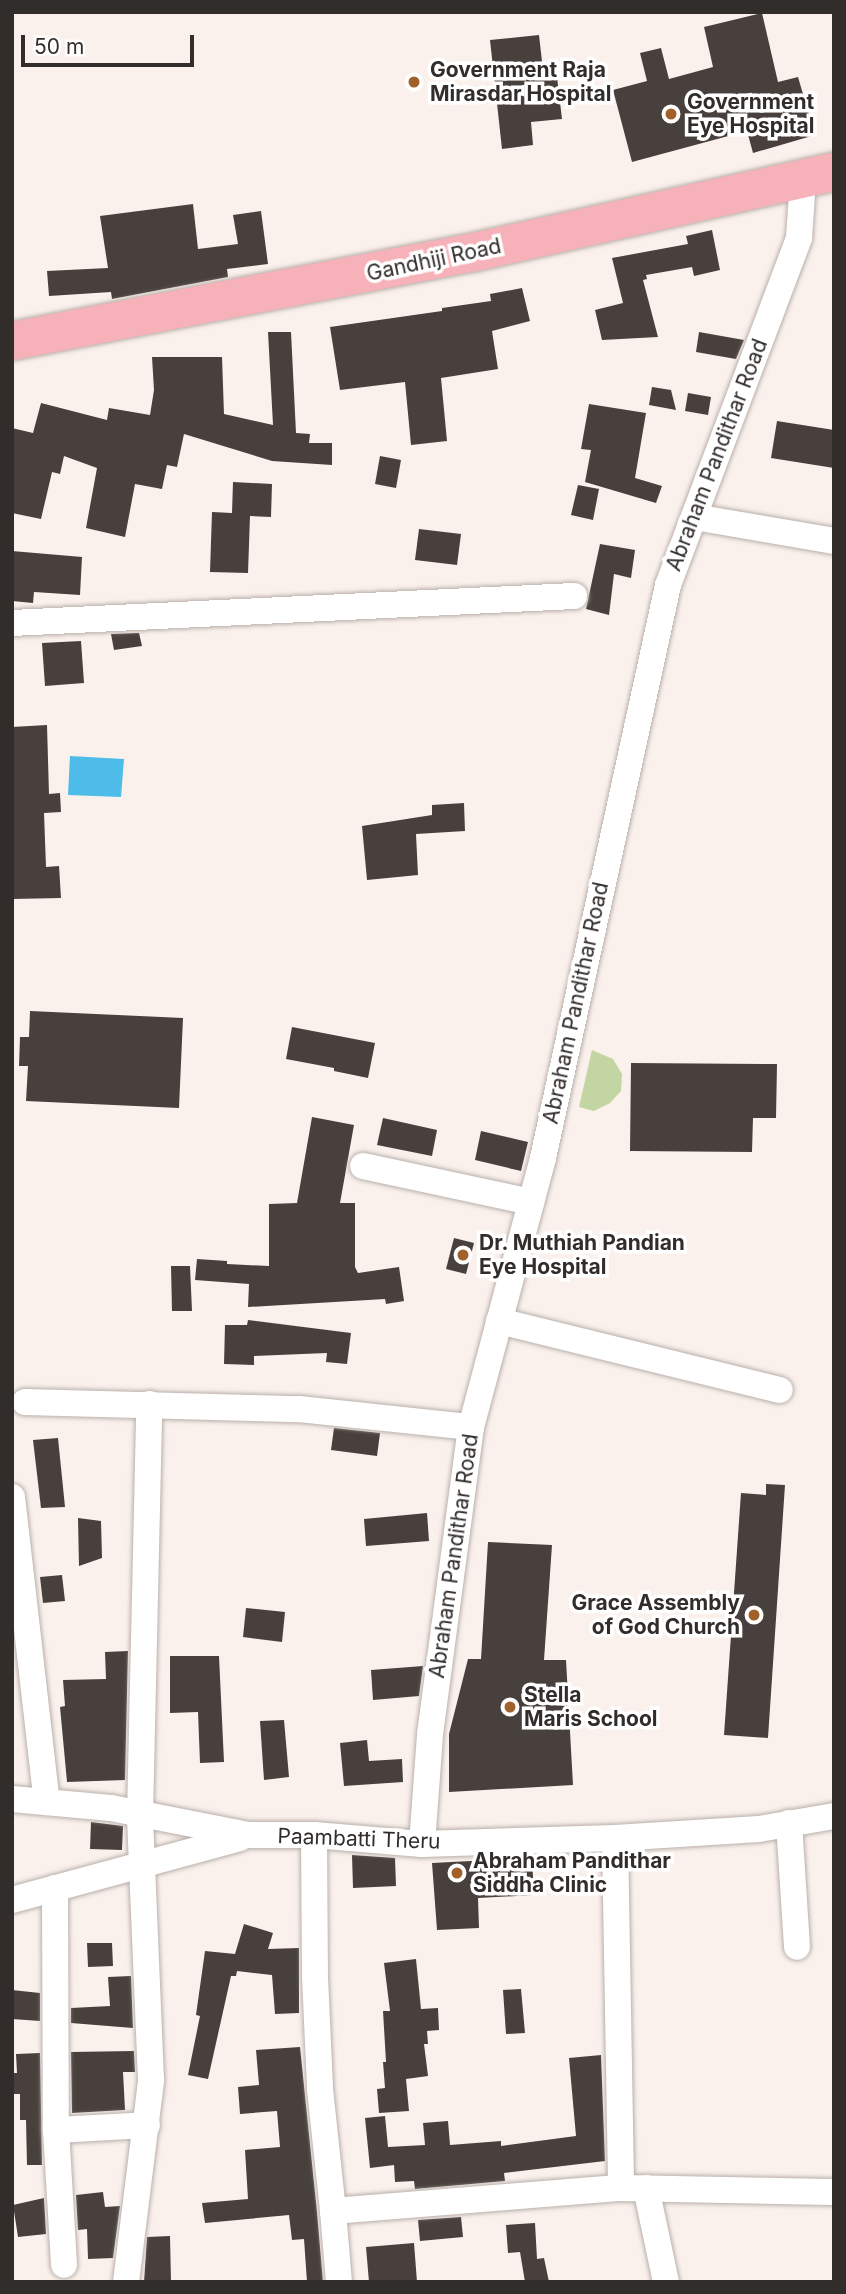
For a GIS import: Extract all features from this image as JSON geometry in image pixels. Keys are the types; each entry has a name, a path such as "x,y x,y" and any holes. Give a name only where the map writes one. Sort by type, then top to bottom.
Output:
{"main road":[{"name":"Gandhiji Road","path":"19,338 450,257 818,176"}],"street":[{"name":"Abraham Pandithar Road","path":"422,1844 430,1734 471,1427 531,1202 668,585 799,238 818,176"},
{"path":"694,517 834,541"},
{"path":"12,623 574,596"},
{"path":"363,1166 531,1202"},
{"path":"499,1321 780,1390"},
{"path":"25,1402 299,1409 471,1427"},
{"path":"126,2282 151,2080 140,1815 149,1404"},
{"path":"12,1497 47,1802"},
{"name":"Paambatti Theru","path":"12,1799 111,1808 248,1835 314,1835 422,1844 615,1838 759,1829 834,1816"},
{"path":"789,1823 797,1947"},
{"path":"12,1900 142,1867 248,1835"},
{"path":"314,1835 318,2052 339,2282"},
{"path":"615,1838 633,2188 666,2282"},
{"path":"55,1888 56,2130 64,2265"},
{"path":"56,2130 147,2126"},
{"path":"333,2211 633,2188 834,2192"}],"green space":[{"path":"592,1050 613,1059 622,1074 621,1091 610,1103 594,1111 579,1107"}],"water":[{"path":"70,756 124,759 121,797 68,795"}],"building":[{"path":"762,13 778,82 798,77 815,135 753,153 747,131 632,162 613,90 647,81 640,53 661,48 669,79 713,67 704,27"},
{"path":"539,35 544,79 557,77 562,119 531,122 533,145 502,149 490,40"},
{"path":"193,204 198,249 238,244 233,215 261,211 268,264 227,269 228,277 112,299 111,292 49,296 47,271 108,268 100,216"},
{"path":"712,230 720,270 694,276 692,267 646,275 647,279 643,280 658,337 602,340 595,310 623,303 612,258 688,244 686,236"},
{"path":"522,288 530,321 492,331 498,369 441,378 447,441 411,445 405,382 340,390 330,327 442,311 442,308 491,301 490,294"},
{"path":"268,332 291,332 296,433 310,434 309,443 332,443 332,465 272,461 184,434 177,467 167,465 162,489 135,484 125,537 86,528 97,468 64,456 60,474 52,472 41,519 12,513 12,428 33,433 41,403 107,420 109,408 150,415 154,390 152,357 222,357 224,414 273,425"},
{"path":"699,332 744,340 736,359 696,352"},
{"path":"652,387 671,390 676,410 649,405"},
{"path":"688,393 711,397 708,415 685,411"},
{"path":"589,404 646,413 635,478 662,486 656,503 585,482 591,450 581,449"},
{"path":"777,421 834,430 834,468 771,458"},
{"path":"380,456 401,460 396,488 375,484"},
{"path":"233,482 272,484 271,517 250,516 248,573 210,572 212,512 232,513"},
{"path":"578,485 599,489 593,520 571,515"},
{"path":"419,529 461,534 457,565 415,560"},
{"path":"600,544 635,550 631,578 614,574 609,615 586,609"},
{"path":"12,551 82,557 80,595 34,592 33,603 12,601"},
{"path":"139,633 142,646 114,650 111,634"},
{"path":"81,641 84,683 45,686 42,643"},
{"path":"47,725 49,794 60,793 61,812 44,813 46,867 59,866 61,898 12,899 12,727"},
{"path":"464,803 465,831 416,834 418,875 367,880 362,826 432,815 432,805"},
{"path":"30,1011 183,1018 179,1108 26,1101 28,1066 19,1066 20,1037 29,1037"},
{"path":"292,1027 375,1043 368,1078 286,1059"},
{"path":"631,1063 777,1064 776,1118 753,1118 752,1152 630,1151"},
{"path":"312,1117 354,1125 340,1203 355,1203 355,1267 358,1273 399,1267 404,1301 386,1304 385,1299 248,1307 249,1284 195,1280 197,1259 269,1266 269,1204 297,1203"},
{"path":"383,1118 437,1130 432,1156 377,1145"},
{"path":"481,1131 528,1142 521,1171 475,1160"},
{"path":"454,1238 474,1243 466,1274 446,1269"},
{"path":"171,1266 190,1266 192,1311 172,1311"},
{"path":"248,1320 351,1333 347,1364 326,1362 327,1353 254,1356 254,1365 224,1364 225,1325 247,1325"},
{"path":"334,1428 380,1433 377,1456 331,1450"},
{"path":"58,1438 65,1507 41,1508 33,1440"},
{"name":"Grace Assembly of God Church","path":"766,1484 785,1485 768,1738 724,1735 741,1493 766,1495"},
{"path":"427,1513 429,1541 366,1546 364,1519"},
{"path":"78,1518 101,1521 102,1558 79,1566"},
{"path":"488,1542 552,1545 544,1660 566,1660 573,1785 449,1792 449,1734 468,1659 481,1659"},
{"path":"62,1575 65,1601 43,1603 40,1577"},
{"path":"246,1608 285,1612 282,1642 243,1637"},
{"path":"128,1651 125,1780 67,1782 60,1707 65,1706 63,1680 106,1679 105,1652"},
{"path":"170,1656 219,1656 224,1762 200,1763 198,1712 170,1713"},
{"path":"423,1666 419,1696 373,1700 371,1670"},
{"path":"284,1720 289,1777 264,1780 260,1721"},
{"path":"367,1740 369,1761 402,1759 403,1782 344,1786 340,1743"},
{"path":"91,1822 123,1826 122,1850 90,1849"},
{"path":"352,1855 395,1858 396,1886 353,1888"},
{"path":"532,1858 534,1895 478,1898 479,1928 437,1930 432,1863"},
{"path":"244,1924 273,1933 268,1949 299,1948 299,2013 275,2014 272,1975 237,1971 236,1976 231,1976 208,2079 188,2075 200,2016 196,2015 205,1951 235,1954"},
{"path":"87,1943 112,1943 113,1966 88,1967"},
{"path":"416,1959 421,2009 438,2008 439,2030 427,2031 428,2044 424,2044 428,2076 406,2079 409,2111 379,2113 377,2089 385,2088 383,2011 390,2011 384,1963"},
{"path":"131,1976 133,2028 71,2023 71,2008 110,2006 108,1977"},
{"path":"521,1989 525,2033 506,2034 503,1990"},
{"path":"12,1990 40,1993 40,2021 12,2019"},
{"path":"300,2047 323,2282 307,2282 304,2239 292,2240 289,2215 205,2223 202,2203 248,2199 245,2150 280,2147 277,2111 240,2114 238,2087 259,2085 256,2050"},
{"path":"134,2051 135,2072 123,2072 125,2110 72,2113 71,2052"},
{"path":"40,2053 42,2165 27,2165 26,2120 20,2120 20,2094 12,2094 12,2073 17,2073 16,2054"},
{"path":"601,2055 605,2161 504,2173 505,2181 415,2189 414,2181 395,2182 394,2165 370,2168 365,2118 385,2116 388,2147 425,2145 423,2123 448,2121 450,2145 501,2141 501,2146 576,2136 569,2058"},
{"path":"103,2192 105,2207 120,2206 113,2258 88,2259 87,2229 78,2230 76,2195"},
{"path":"44,2198 46,2234 18,2237 13,2205"},
{"path":"461,2217 463,2237 420,2241 418,2220"},
{"path":"535,2223 537,2259 544,2258 549,2282 525,2282 520,2252 508,2253 506,2225"},
{"path":"170,2236 171,2282 144,2282 147,2237"},
{"path":"414,2243 417,2282 369,2282 366,2247"}],"place":[{"name":"Government Raja Mirasdar Hospital","path":"414,82"},
{"name":"Government Eye Hospital","path":"671,114"},
{"name":"Dr. Muthiah Pandian Eye Hospital","path":"463,1255"},
{"name":"Grace Assembly of God Church","path":"754,1615"},
{"name":"Stella Maris School","path":"510,1707"},
{"name":"Abraham Pandithar Siddha Clinic","path":"457,1873"}]}
